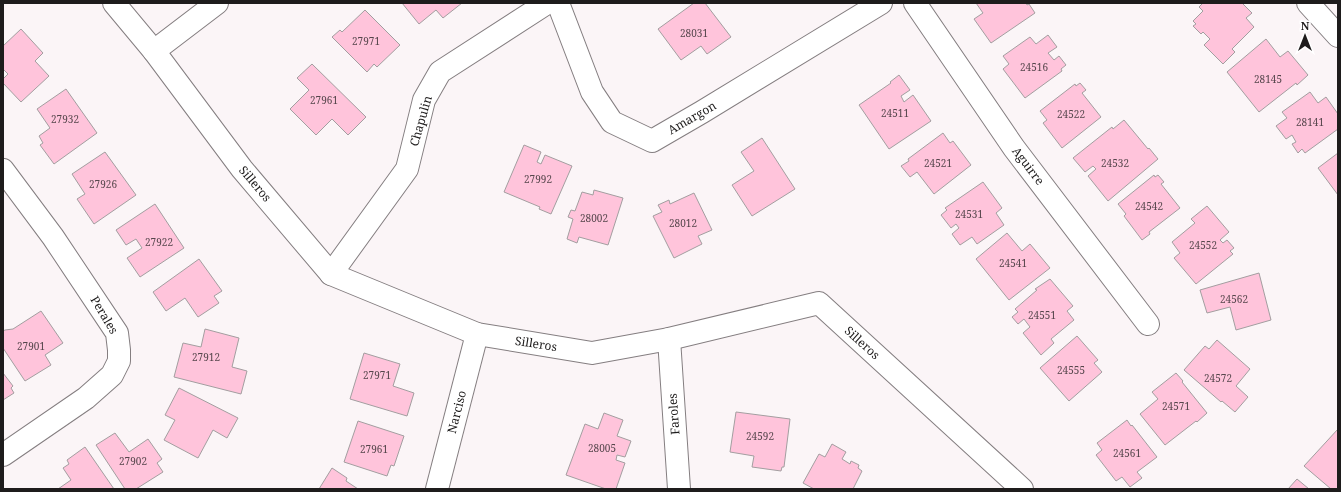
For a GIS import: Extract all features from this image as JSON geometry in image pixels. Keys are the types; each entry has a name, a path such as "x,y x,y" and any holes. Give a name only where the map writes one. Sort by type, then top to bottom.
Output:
{"street":[{"name":"Silleros","path":"114,3 154,51 242,169 331,274 477,334 592,353 669,339 819,303 1022,489"},
{"path":"154,51 217,3"},
{"name":"Chapulin","path":"331,274 407,169 424,100 440,72 547,3"},
{"name":"Amargon","path":"558,3 592,92 612,122 652,140 702,112 881,3"},
{"name":"Aguirre","path":"915,3 1014,148 1148,324"},
{"path":"1308,3 1338,36"},
{"name":"Perales","path":"3,170 53,237 117,333 119,361 112,375 86,398 3,455"},
{"name":"Narciso","path":"437,489 477,334"},
{"name":"Faroles","path":"669,339 679,489"}],"building":[{"path":"402,3 462,3 443,18 436,10 419,24"},
{"path":"694,3 705,3 731,37 707,54 701,46 681,60 658,29"},
{"path":"976,3 1026,3 1027,5 1029,4 1035,13 991,43 974,19 983,13"},
{"path":"1203,3 1242,3 1252,13 1246,18 1254,27 1232,49 1235,52 1223,64 1204,45 1210,39 1203,32 1201,34 1193,26 1196,24 1193,21 1203,11 1199,7"},
{"path":"365,10 400,45 377,67 374,64 367,72 332,37 340,30 342,32"},
{"path":"21,29 43,53 35,61 49,76 21,102 3,83 3,79 8,74 3,69 3,46"},
{"path":"1048,35 1057,47 1048,53 1054,60 1059,56 1066,65 1061,69 1062,71 1025,98 1003,69 1009,64 1003,56 1030,37 1036,44"},
{"path":"1266,39 1280,57 1288,51 1308,75 1297,85 1296,83 1259,112 1227,72"},
{"path":"312,64 366,117 348,135 332,119 316,135 290,109 309,90 297,78"},
{"path":"899,75 910,90 901,96 904,102 913,95 931,121 889,149 859,105 891,83 890,82"},
{"path":"1080,83 1086,90 1082,93 1101,117 1062,148 1043,123 1047,120 1040,111 1075,84 1076,86"},
{"path":"66,89 97,133 54,164 40,145 43,143 39,136 50,128 37,109"},
{"path":"1310,92 1318,103 1326,97 1338,114 1338,129 1305,153 1302,149 1298,153 1292,144 1296,142 1292,135 1286,139 1276,126 1287,118 1282,112"},
{"path":"1124,120 1158,159 1108,201 1088,176 1096,169 1093,166 1085,172 1073,158 1112,127 1113,129"},
{"path":"943,133 950,143 953,141 971,165 934,194 917,172 910,177 901,166"},
{"path":"762,138 795,189 752,216 732,185 754,171 741,152"},
{"path":"524,145 541,152 537,162 541,164 545,155 572,166 551,214 539,209 540,207 504,192"},
{"path":"105,152 136,195 94,224 77,199 85,194 72,174"},
{"path":"1338,153 1338,195 1318,168"},
{"path":"1154,175 1155,177 1158,175 1164,182 1161,184 1180,208 1149,232 1150,234 1142,240 1124,216 1126,214 1118,204"},
{"path":"983,182 1002,208 996,213 1004,225 977,244 972,237 960,245 952,234 959,228 956,224 951,228 941,215 947,210 945,208"},
{"path":"594,190 623,198 608,245 579,237 577,243 567,239 573,219 568,217 571,210 575,211 582,192 593,195"},
{"path":"694,193 712,230 698,236 702,244 674,258 653,216 662,212 658,205 669,200 670,204"},
{"path":"155,204 184,248 140,277 127,258 142,248 136,239 126,245 116,230"},
{"path":"1207,206 1229,232 1220,240 1223,243 1227,240 1234,248 1230,251 1233,254 1196,284 1174,258 1180,253 1172,242 1195,223 1191,219"},
{"path":"1007,233 1022,251 1030,244 1050,268 1009,300 976,259"},
{"path":"199,259 222,291 214,296 219,303 198,317 185,298 166,311 153,292"},
{"path":"1259,273 1271,320 1236,330 1230,307 1207,313 1200,290"},
{"path":"1050,279 1073,306 1067,311 1074,320 1051,339 1054,343 1041,355 1023,333 1030,327 1024,319 1018,324 1012,317 1018,312 1015,309 1037,290 1035,289"},
{"path":"41,311 63,343 45,355 51,365 25,381 3,348 3,331 13,329"},
{"path":"205,329 239,338 232,367 247,371 241,394 174,377 183,343 201,347"},
{"path":"1077,336 1098,360 1094,363 1102,372 1069,401 1040,368"},
{"path":"1217,340 1250,369 1236,386 1248,397 1235,412 1184,370 1205,346 1209,349"},
{"path":"364,353 400,364 393,386 414,393 407,416 350,399"},
{"path":"3,373 13,386 11,388 14,393 3,400"},
{"path":"1176,373 1207,413 1165,445 1140,414 1158,399 1152,392"},
{"path":"179,388 238,418 227,438 213,430 198,458 164,440 175,420 165,415"},
{"path":"736,412 790,419 784,467 782,467 781,471 752,467 754,456 730,452"},
{"path":"604,413 623,420 617,436 631,441 625,457 617,455 616,460 625,463 616,489 606,489 566,475 585,424 598,429"},
{"path":"1127,420 1157,457 1137,472 1142,478 1130,487 1122,477 1116,481 1096,455 1102,450 1097,443"},
{"path":"358,421 404,436 394,466 391,465 387,476 344,462"},
{"path":"1338,429 1338,489 1331,489 1304,466"},
{"path":"115,433 129,452 148,439 162,459 157,463 163,472 136,489 125,489 96,445"},
{"path":"832,444 846,452 842,459 850,464 851,461 859,465 858,468 862,471 853,489 814,489 803,483 819,454 825,457"},
{"path":"85,447 114,489 58,489 71,480 63,468 69,464 67,460"},
{"path":"332,468 347,478 346,481 358,489 319,489"},
{"path":"1297,479 1309,489 1288,489"}]}
